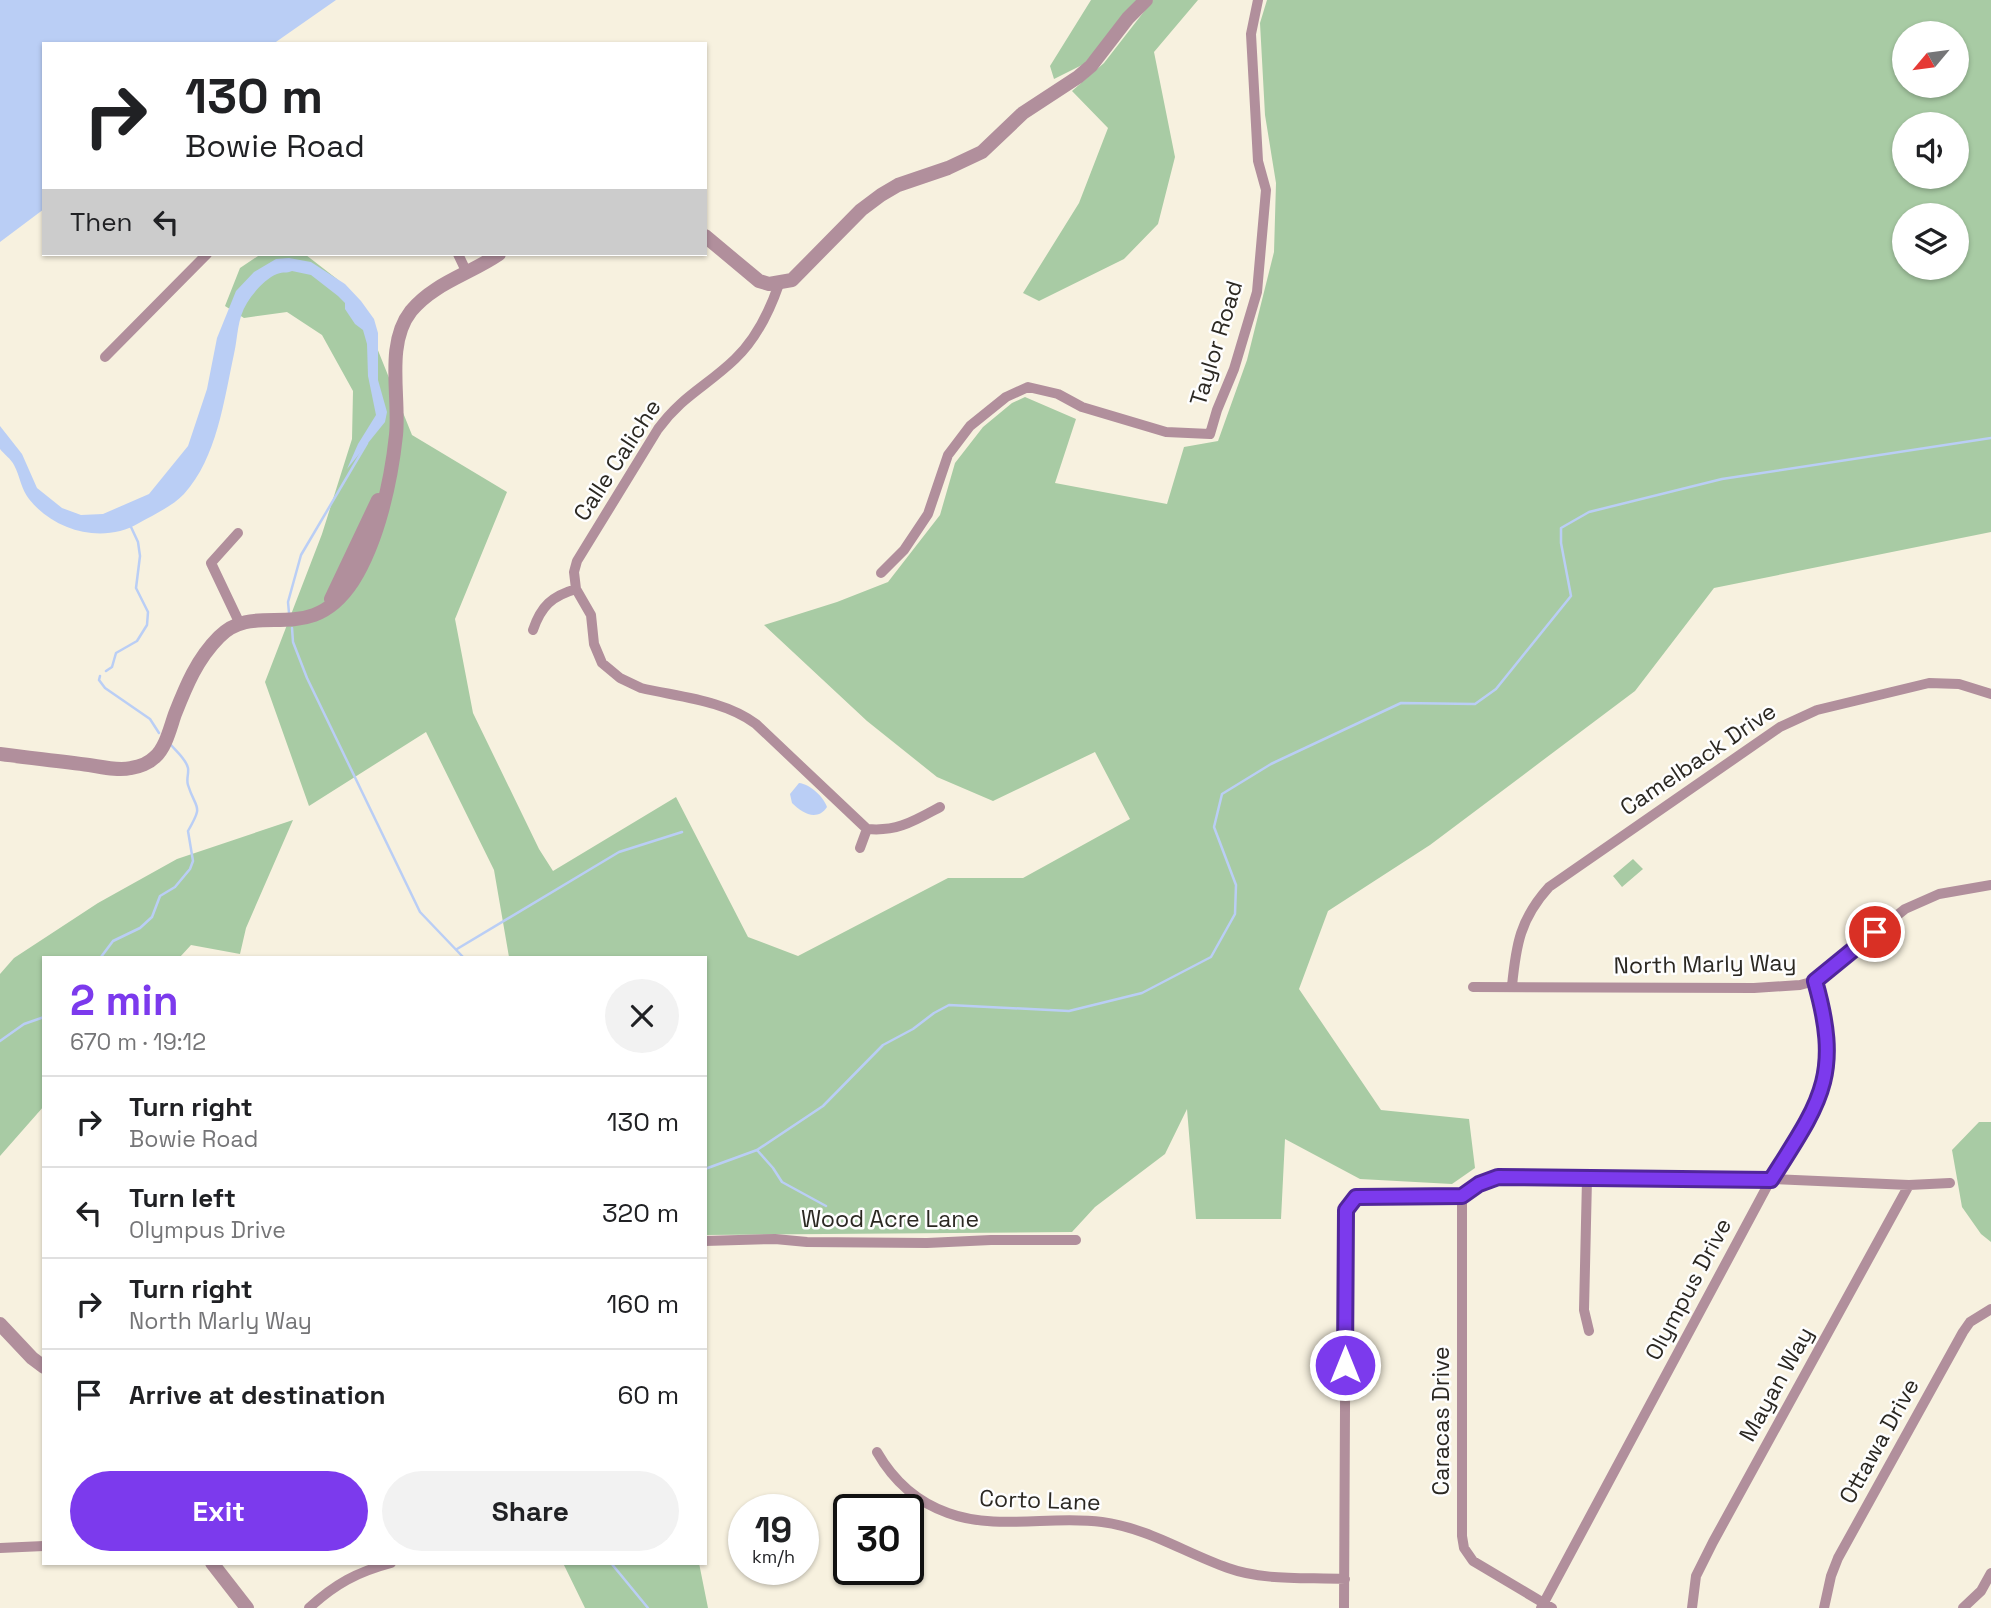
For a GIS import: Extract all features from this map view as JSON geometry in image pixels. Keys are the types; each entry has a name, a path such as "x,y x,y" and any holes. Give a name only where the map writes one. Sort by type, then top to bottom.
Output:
{"street":[{"path":"707,238 750,275 769,284 792,280 846,224 881,195 898,185 948,168 982,152 1023,113 1091,66 1128,18 1146,0"},
{"name":"Taylor Road","path":"881,573 904,550 929,514 948,454 970,426 1006,397 1028,387 1058,394 1082,407 1166,432 1210,434 1234,369 1257,292 1266,190 1258,162 1251,34 1258,0"},
{"path":"105,357 205,256"},
{"path":"459,256 467,272"},
{"path":"0,754 124,769 144,764 161,750 197,664 220,635 250,621 298,620 314,616 327,608 387,480 396,435 397,354 400,334 408,314 421,299 437,287 495,256"},
{"name":"Calle Caliche","path":"576,589 574,572 577,561 658,429 690,393 733,362 744,350 774,300 779,284"},
{"path":"238,534 211,563 240,624"},
{"path":"533,631 546,604 561,593 576,589 591,615 594,644 608,670 629,684 641,688 743,714 867,829 886,831 914,821 940,807"},
{"name":"Camelback Drive","path":"1512,986 1516,948 1522,928 1531,909 1549,887 1780,727 1817,710 1929,683 1952,683 1991,694"},
{"path":"860,848 867,829"},
{"name":"North Marly Way","path":"1474,987 1754,988 1800,985 1815,981 1905,909 1939,894 1991,885"},
{"name":"Olympus Drive","path":"1546,1607 1771,1180 1809,1120 1823,1089 1829,1054 1825,1016 1815,981"},
{"path":"1345,1608 1345,1231 1346,1210 1356,1197 1462,1196 1479,1184 1498,1177 1771,1180 1909,1185 1950,1183"},
{"path":"1587,1179 1584,1310 1589,1331"},
{"name":"Mayan Way","path":"1692,1608 1696,1576 1713,1542 1909,1185"},
{"name":"Caracas Drive","path":"1462,1196 1464,1548 1473,1561 1546,1607"},
{"name":"Wood Acre Lane","path":"707,1241 775,1239 807,1242 927,1243 1076,1240"},
{"name":"Ottawa Drive","path":"1824,1608 1838,1559 1963,1332 1970,1322 1991,1309"},
{"path":"0,1324 42,1366"},
{"name":"Corto Lane","path":"877,1452 894,1476 911,1493 949,1514 985,1520 1101,1522 1155,1536 1240,1572 1266,1576 1345,1579"},
{"path":"0,1548 42,1546"},
{"path":"214,1565 247,1608"},
{"path":"309,1608 348,1578 366,1569 383,1565"},
{"path":"1963,1608 1981,1591 1991,1573"}],"green space":[{"path":"1091,0 1138,0 1084,64 1054,79 1050,66"},
{"path":"1153,0 1198,0 1154,52 1175,157 1158,224 1124,259 1039,301 1023,293 1079,203 1108,128 1072,91 1104,63"},
{"path":"1267,0 1991,0 1991,532 1714,588 1635,691 1430,845 1328,911 1299,989 1381,1110 1469,1119 1475,1168 1452,1184 1360,1179 1285,1139 1281,1219 1196,1219 1187,1109 1165,1154 1095,1207 1072,1232 707,1235 707,956 509,956 494,870 426,732 309,806 265,682 322,534 352,439 353,391 322,335 287,312 244,318 225,306 240,268 258,256 307,256 337,279 369,328 412,435 507,492 455,619 473,713 539,849 553,871 676,797 748,937 798,956 948,878 1023,878 1130,819 1095,752 993,801 937,777 867,721 764,625 837,602 888,582 940,515 955,463 983,427 1012,403 1025,397 1076,419 1055,483 1167,504 1184,447 1218,441 1247,360 1274,252 1276,183 1265,115 1260,23"},
{"path":"293,820 246,928 240,954 191,945 181,956 42,956 42,1108 0,1156 0,974 14,958 98,903 177,859"},
{"path":"1633,859 1643,869 1622,887 1613,876"},
{"path":"1979,1122 1991,1122 1991,1242 1981,1234 1962,1207 1952,1150"},
{"path":"564,1565 699,1565 708,1608 585,1608"}],"water":[{"path":"0,0 336,0 276,42 42,42 42,210 0,242"},
{"path":"289,258 311,262 345,284 374,319 378,333 378,380 387,412 385,422 347,469 358,444 376,415 368,376 367,344 363,330 355,324 345,309 345,303 338,296 311,275 292,271 279,273 260,286 244,309 218,428 204,463 184,494 139,523 111,533 66,527 52,520 29,499 13,463 0,449 0,426 22,454 37,488 62,508 81,515 103,514 149,494 188,446 207,389 217,338 236,291 254,272 276,259"},
{"path":"799,783 812,788 820,795 827,807 823,812 810,814 792,803 790,794"}],"waterway":[{"path":"707,1168 757,1150 823,1106 883,1045 949,1005 1069,1011 1142,993 1211,957 1235,914 1236,885 1214,827 1222,794 1271,764 1401,703 1475,704 1496,689 1571,596 1561,543 1561,528 1589,512 1722,479 1991,438"},
{"path":"289,613 288,602 301,555 367,443"},
{"path":"106,671 112,667 116,653 137,641 147,625 148,612 136,588 140,556 138,542 131,527"},
{"path":"292,628 293,642 307,678 420,912 462,956"},
{"path":"100,676 99,680 105,688 150,719 159,733"},
{"path":"102,956 113,941 140,928 152,917 160,896 175,887 193,861 188,831 196,816 197,807 187,783 187,765 171,745"},
{"path":"457,949 619,852 682,832"},
{"path":"0,1041 24,1024 42,1018"},
{"path":"757,1150 782,1182 826,1206"},
{"path":"613,1565 648,1608"}],"route":[{"path":"1345,1365 1346,1210 1356,1197 1462,1196 1479,1184 1498,1177 1771,1180 1809,1120 1823,1089 1829,1054 1825,1016 1815,981 1875,932"}]}
